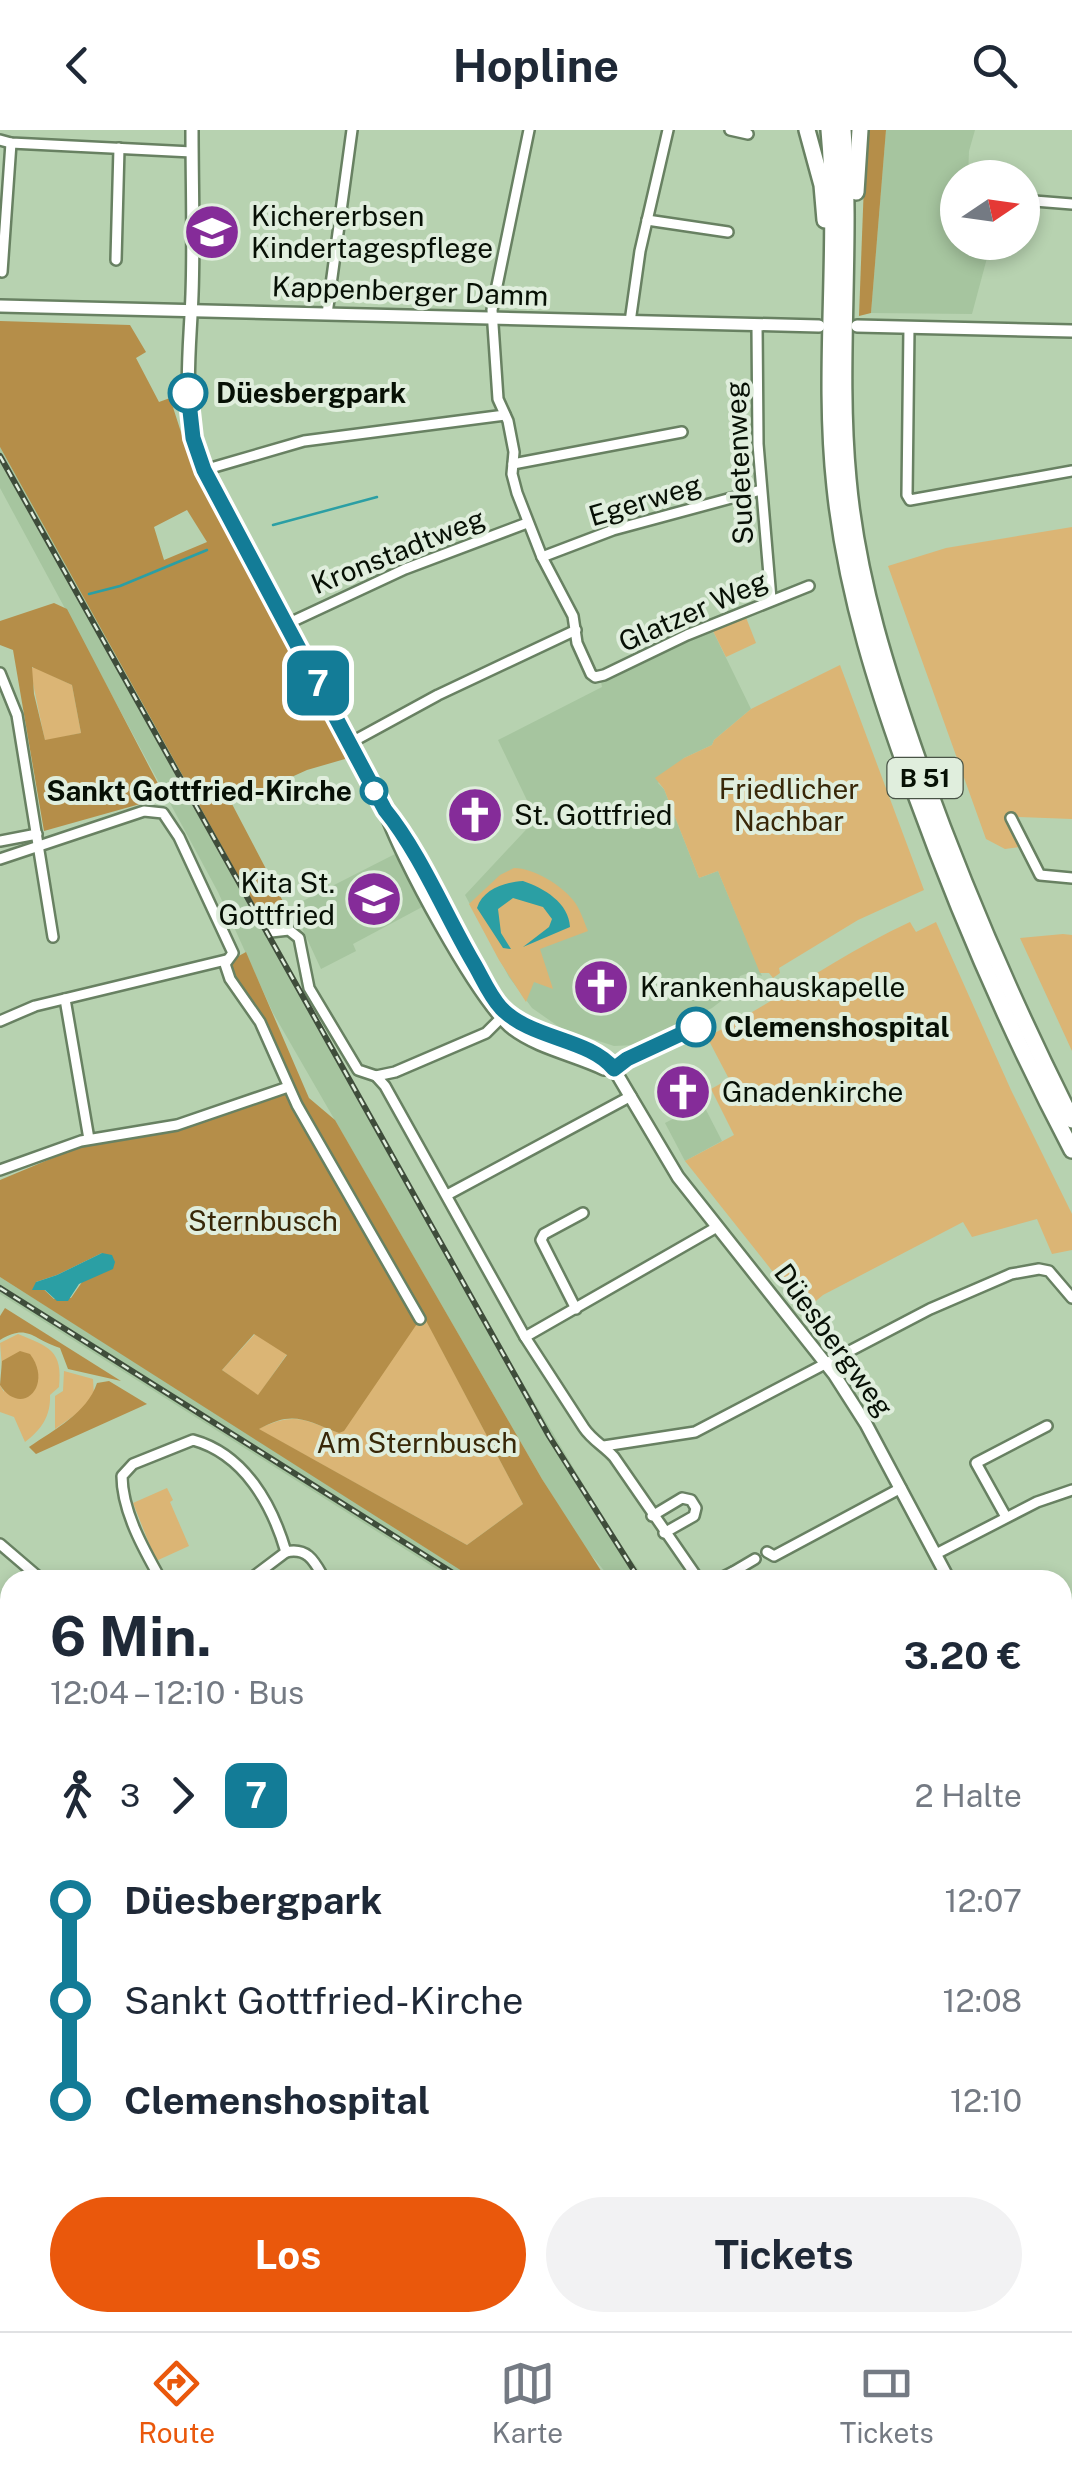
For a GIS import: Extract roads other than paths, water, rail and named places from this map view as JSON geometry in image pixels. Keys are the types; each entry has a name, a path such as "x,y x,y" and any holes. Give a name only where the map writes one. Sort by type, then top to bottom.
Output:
{"highway":[{"path":"807,130 822,185 831,299"},
{"name":"B 51","path":"830,130 834,202 830,413 834,484 846,568 900,750 951,886 1007,1018 1072,1150"},
{"name":"B 51","path":"844,130 845,450 853,525 872,619 905,723 962,877 1026,1026 1072,1120"},
{"path":"847,254 855,236 860,130"}],"street":[{"name":"Düesbergweg","path":"192,130 189,412 194,444 204,470 385,810 390,827 461,958 503,1015 524,1036 604,1069 614,1069 667,1160 825,1362 866,1424 944,1570"},
{"path":"326,314 352,130"},
{"path":"350,743 423,702 576,630 512,481 514,452 498,399 492,318 529,130"},
{"path":"630,322 647,220 668,130"},
{"path":"730,130 748,134"},
{"path":"2,272 5,142 192,152"},
{"path":"116,260 120,148"},
{"path":"1040,201 1072,204"},
{"path":"647,220 728,232"},
{"name":"Kappenberger Damm","path":"0,306 819,326"},
{"name":"Sudetenweg","path":"757,325 761,490 771,599"},
{"path":"858,326 1072,331"},
{"path":"909,327 910,500 1072,471"},
{"path":"204,470 304,441 505,415"},
{"path":"513,464 682,432"},
{"name":"Egerweg","path":"542,557 613,530 761,490"},
{"name":"Kronstadtweg","path":"287,624 405,569 527,523"},
{"name":"Glatzer Weg","path":"576,630 577,644 595,677 808,586"},
{"path":"0,672 18,718 53,938"},
{"path":"0,1021 64,999 226,960 232,953 179,837 163,814 150,810 38,839 1,857"},
{"path":"1010,818 1040,876 1072,878"},
{"path":"0,841 38,839"},
{"path":"270,932 289,930 299,938 308,988 358,1070 376,1076 386,1086 525,1337 593,1441 604,1446 692,1570"},
{"path":"226,960 230,979 260,1022 288,1088 420,1319"},
{"path":"64,999 89,1139"},
{"path":"376,1076 486,1033 503,1015"},
{"path":"0,1170 89,1139 177,1125 288,1088"},
{"path":"447,1195 631,1096"},
{"path":"576,1309 541,1240 544,1234 582,1213"},
{"path":"525,1337 716,1227"},
{"path":"604,1446 695,1432 825,1362 1011,1274 1049,1271 1072,1298"},
{"path":"1006,1518 976,1463 1047,1426"},
{"path":"156,1570 138,1536 122,1476 134,1464 186,1442 199,1441 246,1472 273,1514 286,1552"},
{"path":"766,1552 774,1556 901,1488"},
{"path":"936,1554 1037,1502 1072,1490"},
{"path":"652,1516 682,1498 691,1500 696,1508 694,1516 664,1533"},
{"path":"0,1544 30,1570"},
{"path":"263,1570 286,1552 298,1549 308,1553 319,1570"},
{"path":"742,1570 754,1559"}],"water":[{"path":"523,881 554,898 569,918 570,927 523,947 549,927 552,919 543,907 513,898 498,909 501,933 511,949 503,948 477,908 484,896 496,888"},
{"path":"102,1253 112,1255 113,1269 79,1284 68,1301 57,1301 45,1290 32,1290 36,1282"}],"waterway":[{"path":"273,525 377,497"},
{"path":"89,594 120,586 207,550"}],"railway":[{"path":"0,456 549,1436 634,1570"},
{"path":"0,1288 448,1570"}],"place":[{"name":"Kichererbsen Kindertagespflege","path":"212,232"},
{"name":"Düesbergpark","path":"188,393"},
{"name":"Sankt Gottfried-Kirche","path":"374,791"},
{"name":"St. Gottfried","path":"475,815"},
{"name":"Kita St. Gottfried","path":"374,899"},
{"name":"Krankenhauskapelle","path":"601,987"},
{"name":"Clemenshospital","path":"696,1027"},
{"name":"Gnadenkirche","path":"683,1092"}],"park label":[{"name":"Friedlicher Nachbar","path":"789,805"},
{"name":"Sternbusch","path":"263,1221"},
{"name":"Am Sternbusch","path":"417,1443"}]}
